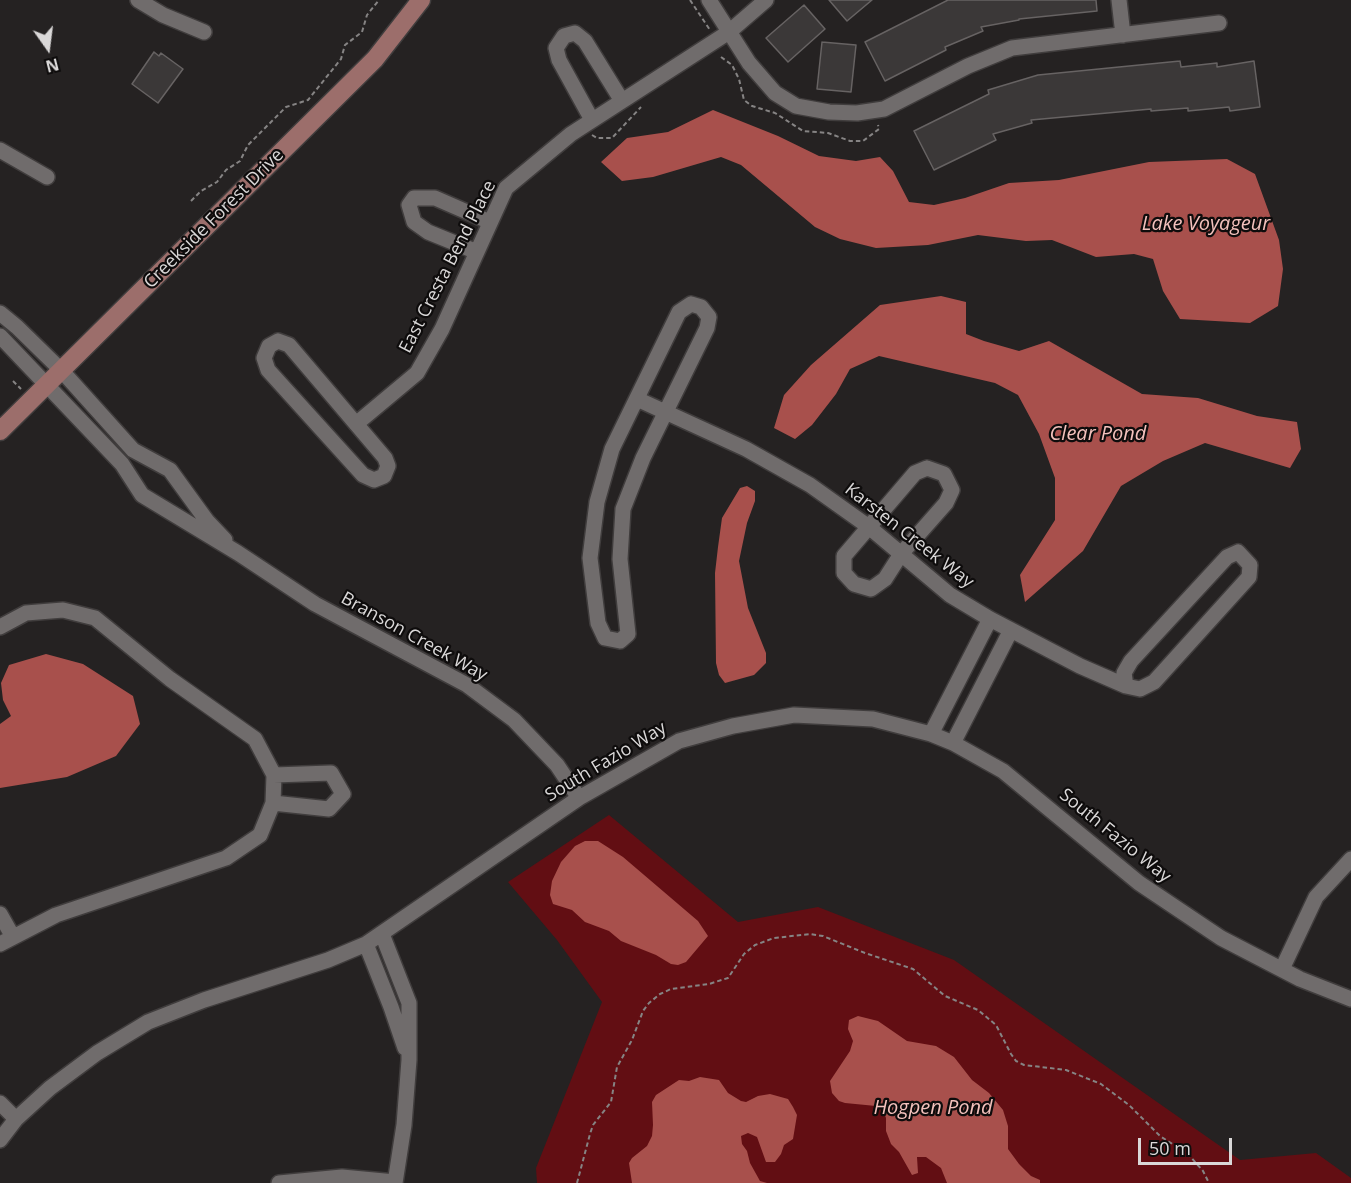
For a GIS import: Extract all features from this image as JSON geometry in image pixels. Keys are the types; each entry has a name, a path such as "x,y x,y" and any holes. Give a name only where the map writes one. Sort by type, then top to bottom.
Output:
{"main road":[{"name":"Creekside Forest Drive","path":"0,431 375,59 420,0"}],"street":[{"path":"138,0 164,15 204,32"},
{"path":"709,0 749,63 775,93 796,106 829,112 857,113 884,109 968,66 1012,48 1219,23"},
{"name":"East Cresta Bend Place","path":"357,424 417,373 442,329 506,188 571,134 729,32 766,0"},
{"path":"1119,0 1123,35"},
{"path":"592,120 559,60 556,48 564,36 575,33 585,41 622,101"},
{"path":"0,150 47,177"},
{"path":"477,252 428,232 414,222 409,206 414,198 435,198 490,222"},
{"path":"691,304 702,307 709,317 707,328 643,458 623,509 620,560 628,634 620,641 605,638 598,623 590,558 597,502 612,449 637,399 679,312 691,304"},
{"name":"Branson Creek Way","path":"0,313 62,371 133,450 170,470 207,521 238,553"},
{"name":"Branson Creek Way","path":"0,336 122,464 142,495 238,553 315,604 466,685 514,720 557,765 579,798"},
{"path":"278,341 289,345 357,424 385,458 387,466 384,476 374,480 363,476 268,370 264,358 269,346 278,341"},
{"name":"Karsten Creek Way","path":"637,399 755,454 810,485 869,527 950,595 990,619 1080,666 1126,686"},
{"path":"122,464 133,450"},
{"path":"927,468 944,474 952,490 946,504 901,554 885,579 871,589 854,584 844,573 844,556 869,527 915,473 927,468"},
{"path":"172,512 186,493"},
{"path":"1238,552 1250,565 1249,577 1154,682 1140,689 1126,686 1124,673 1131,661 1227,557 1238,552"},
{"path":"0,627 26,613 63,610 95,618 170,679 255,739 274,776 273,804 260,835 226,858 56,915 6,940 0,952"},
{"path":"931,734 990,619"},
{"path":"953,743 1011,630"},
{"name":"South Fazio Way","path":"0,1139 16,1119 50,1088 97,1053 148,1022 204,1000 328,960 366,944 579,798 679,741 733,726 794,715 873,719 931,734 953,743 1003,771 1138,883 1221,938 1282,969 1351,999"},
{"path":"273,804 329,809 343,794 331,773 274,776"},
{"path":"1282,969 1316,897 1351,859"},
{"path":"0,914 6,940"},
{"path":"279,1183 342,1177 395,1183 404,1125 409,1060 408,1003 382,934"},
{"path":"366,944 409,1060"},
{"path":"0,1103 16,1119"}],"path":[{"path":"191,201 201,191 218,182 226,170 240,161 249,145 286,107 308,100 341,60 345,45 362,32 367,15 379,0"},
{"path":"13,381 23,391"},
{"path":"577,1183 593,1125 611,1101 617,1067 649,1003 671,989 709,984 728,978 744,954 761,942 774,938 810,934 914,969 945,996 978,1010 996,1025 1016,1061 1024,1065 1066,1070 1101,1084 1130,1105 1160,1136 1188,1154 1203,1171 1209,1183"}],"shaded area":[{"path":"609,815 738,922 818,907 954,960 1240,1160 1316,1153 1351,1178 1351,1183 537,1183 536,1168 602,1002 557,940 508,882"}],"water":[{"name":"Lake Voyageur","path":"713,110 778,136 819,156 856,161 880,157 893,171 909,202 934,205 965,198 1009,183 1059,180 1149,162 1227,159 1255,174 1279,240 1283,269 1278,306 1250,323 1180,319 1163,291 1153,259 1134,254 1096,257 1052,240 1026,241 978,235 928,245 876,248 840,239 815,227 741,165 721,157 653,177 622,181 601,162 627,138 668,132"},
{"name":"Clear Pond","path":"941,296 966,302 966,334 1019,351 1049,341 1142,394 1198,398 1257,416 1297,422 1301,449 1290,468 1205,443 1163,461 1121,486 1083,551 1025,602 1020,575 1055,520 1055,478 1039,434 1018,395 995,383 879,356 850,369 836,394 812,425 795,439 774,428 784,395 811,365 880,305"},
{"path":"747,486 755,491 755,501 747,523 739,561 748,608 766,653 766,663 754,675 725,683 719,675 716,663 715,573 722,518 740,488"},
{"path":"46,654 83,664 133,696 140,724 116,756 67,777 0,788 0,724 11,716 3,700 1,683 9,665"},
{"path":"585,841 598,841 623,857 698,921 708,936 686,962 678,965 671,964 656,955 621,941 609,931 585,922 572,910 553,904 550,895 552,881 561,862 575,846"},
{"name":"Hogpen Pond","path":"858,1016 878,1021 907,1041 936,1046 954,1057 972,1080 989,1093 1003,1110 1008,1126 1008,1149 1019,1164 1031,1176 1040,1180 1040,1183 947,1183 941,1168 926,1157 917,1157 918,1173 912,1175 899,1152 891,1144 886,1131 886,1118 883,1110 876,1106 839,1101 832,1093 830,1081 850,1051 853,1041 848,1029 849,1020"},
{"path":"700,1077 719,1080 728,1093 741,1101 746,1102 758,1096 770,1094 788,1099 797,1115 793,1139 784,1145 775,1162 766,1162 757,1137 748,1133 741,1136 750,1163 760,1181 767,1183 632,1183 629,1163 647,1146 652,1136 652,1102 656,1095 679,1080 689,1081"}],"building":[{"path":"829,0 872,0 847,21"},
{"path":"948,0 1096,0 1097,11 1019,19 981,27 983,31 945,47 946,50 885,81 865,42"},
{"path":"804,5 825,29 788,62 766,38"},
{"path":"822,42 856,45 851,92 817,89"},
{"path":"154,52 159,56 161,53 183,69 158,103 132,84"},
{"path":"1180,61 1181,67 1217,63 1217,67 1254,61 1260,107 1230,111 1229,107 1188,111 1188,108 1151,111 1151,109 1031,120 1032,123 993,134 996,140 934,170 914,131 989,94 988,90 1038,75"}]}
